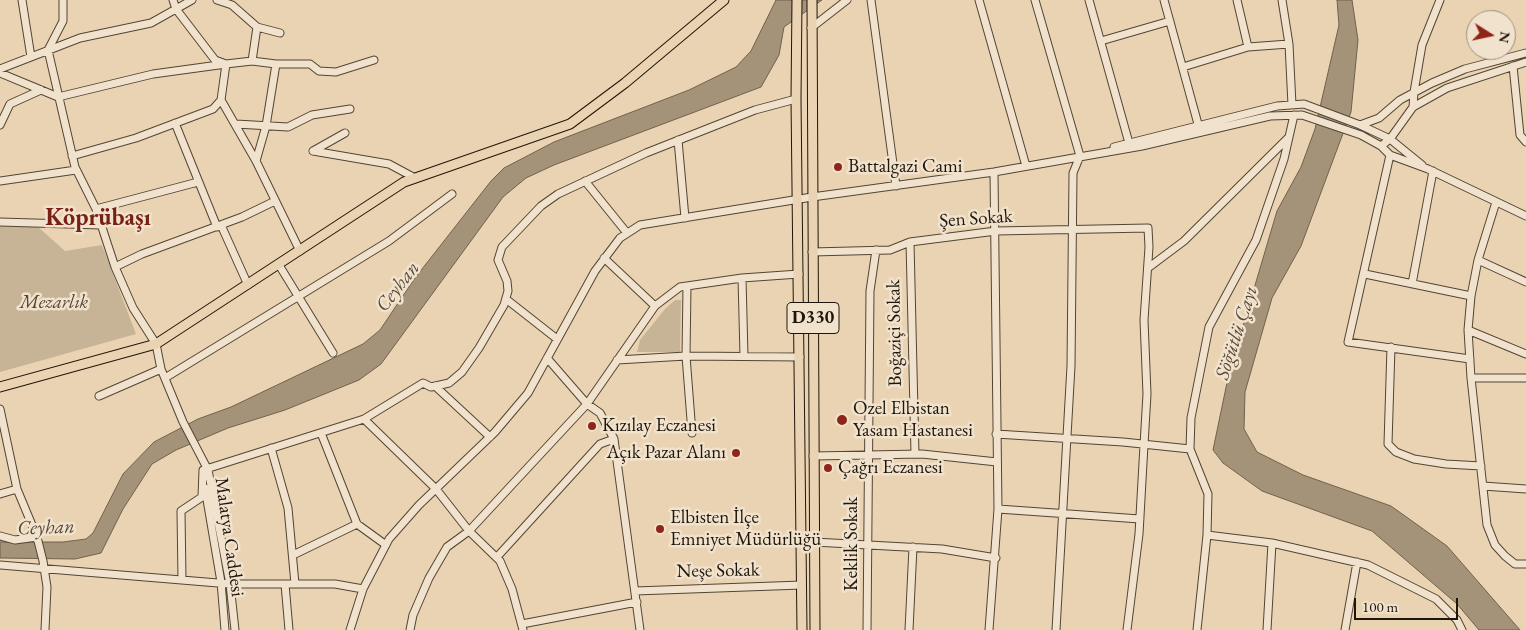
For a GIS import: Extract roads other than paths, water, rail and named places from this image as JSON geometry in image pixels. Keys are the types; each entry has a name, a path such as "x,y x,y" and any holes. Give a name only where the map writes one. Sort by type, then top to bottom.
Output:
{"main road":[{"path":"0,387 156,344 248,286 404,182 570,124 625,83 724,0"},
{"name":"D330","path":"797,0 796,99 799,200 802,630"},
{"name":"D330","path":"812,3 815,630"}],"street":[{"path":"22,0 32,57"},
{"path":"63,0 63,20 48,50 72,156 76,170 96,209 115,267 132,308 156,344 161,369 183,422 198,448 206,470 230,584 235,630"},
{"path":"173,0 176,9 215,60 226,64"},
{"path":"0,69 80,38 151,23 192,0"},
{"path":"217,0 232,5 257,27 280,33"},
{"path":"812,28 847,0"},
{"path":"871,0 896,186"},
{"path":"979,0 1026,166"},
{"path":"1035,0 1080,156 1073,173 1071,366 1056,630"},
{"path":"1089,0 1129,143"},
{"path":"1164,0 1198,124"},
{"path":"1237,0 1248,48"},
{"path":"1282,0 1289,44 1292,105"},
{"path":"1414,107 1414,92 1422,45 1440,0"},
{"path":"1101,41 1170,21"},
{"path":"252,61 257,27"},
{"path":"1183,67 1248,48 1289,44"},
{"path":"1360,124 1379,118 1400,100 1414,92 1465,69 1526,53"},
{"path":"0,74 58,97 153,74 226,64 252,61 276,64 310,64 318,71 336,72 374,60"},
{"path":"1381,146 1390,139 1414,107 1447,88 1526,62"},
{"path":"72,156 136,138 213,109 221,100 226,64"},
{"path":"256,161 266,126 276,64"},
{"path":"1513,66 1520,135 1526,142"},
{"path":"0,125 10,104 41,90"},
{"path":"206,470 364,419 423,383 431,387 449,383 462,372 479,348 506,298 507,280 498,260 502,247 541,206 558,194 584,181 678,140 755,110 796,99"},
{"path":"221,100 256,161 300,251"},
{"path":"1080,156 1198,124 1277,106 1304,104 1360,124 1390,139 1430,170"},
{"path":"236,124 288,127 312,115 350,109"},
{"path":"1197,630 1208,536 1208,494 1190,449 1191,418 1210,327 1256,240 1284,159 1294,115"},
{"path":"350,630 363,589 386,545 413,511 490,437 528,393 595,271 620,238 640,224 812,197 994,172 1142,146 1270,116 1294,115 1302,115 1361,136 1381,146 1390,155 1430,170 1526,216"},
{"path":"175,123 198,182 248,286"},
{"path":"345,133 314,151 389,164 415,178"},
{"path":"1126,630 1140,519 1146,394 1144,320 1148,268 1184,241 1288,138"},
{"path":"678,140 685,218"},
{"path":"1390,155 1365,274 1348,342 1470,359"},
{"path":"0,181 76,170"},
{"path":"1412,284 1430,170"},
{"path":"989,630 996,558 998,510 994,172"},
{"path":"584,181 627,233"},
{"path":"96,209 198,182"},
{"path":"165,378 299,298 389,241 452,194"},
{"path":"115,267 142,254 219,226 275,201"},
{"path":"1496,202 1478,260 1471,296 1468,330 1471,378 1487,525 1495,545 1515,564 1526,564"},
{"path":"0,222 102,225"},
{"name":"Şen Sokak","path":"812,252 890,250 910,242 996,231 1148,228 1148,268"},
{"name":"Boğaziçi Sokak","path":"910,242 915,454"},
{"name":"Keklik Sokak","path":"867,630 870,291 876,250"},
{"path":"604,258 655,306"},
{"path":"1478,260 1526,282"},
{"path":"279,265 333,353"},
{"path":"410,630 413,615 447,547 469,531 587,404 655,306 680,287 742,278 799,274"},
{"path":"1365,274 1471,296"},
{"path":"742,278 744,356"},
{"path":"687,286 686,356 692,433"},
{"path":"506,298 557,339"},
{"path":"1468,330 1526,354"},
{"path":"1391,347 1388,444 1396,452 1414,459 1446,464 1481,466"},
{"path":"617,360 686,356 800,357"},
{"path":"547,358 587,404 600,413 614,439 640,630"},
{"path":"99,396 161,369"},
{"path":"1471,378 1526,378"},
{"path":"435,386 490,437"},
{"path":"0,409 3,437 17,489 37,537 43,564 46,587 45,630"},
{"path":"364,419 436,489 469,531 497,557 512,589 522,627 637,602"},
{"path":"321,433 358,524 386,545"},
{"path":"996,434 1190,449"},
{"path":"497,557 600,444 614,439"},
{"path":"272,448 288,508 295,584"},
{"path":"813,456 915,454 997,462"},
{"path":"182,580 182,511 202,497 206,470"},
{"name":"Malatya Caddesi","path":"206,470 221,582 225,630"},
{"path":"1483,486 1526,489"},
{"path":"0,494 17,489"},
{"path":"998,510 1140,519"},
{"path":"293,555 358,524"},
{"path":"0,536 16,540 37,537"},
{"path":"1208,536 1272,543 1368,564 1436,599 1457,620 1462,630"},
{"path":"814,542 942,549 996,558"},
{"path":"1267,630 1272,543"},
{"path":"909,630 913,547"},
{"path":"1345,630 1357,562"},
{"path":"0,565 43,564 230,584 335,584 363,589"},
{"path":"285,584 290,630"},
{"name":"Neşe Sokak","path":"636,591 802,585"}],"place":[{"name":"Battalgazi Cami","path":"838,167"},
{"name":"Ozel Elbistan Yasam Hastanesi","path":"842,420"},
{"name":"Kızılay Eczanesi","path":"592,426"},
{"name":"Açık Pazar Alanı","path":"736,453"},
{"name":"Çağrı Eczanesi","path":"828,468"},
{"name":"Elbisten İlçe Emniyet Müdürlüğü","path":"660,529"}],"district":[{"name":"Köprübaşı","path":"98,218"}],"water label":[{"name":"Ceyhan","path":"398,287"},
{"name":"Söğütlü Çayı","path":"1237,333"},
{"name":"Ceyhan","path":"46,528"}],"park label":[{"name":"Mezarlık","path":"54,303"}]}
